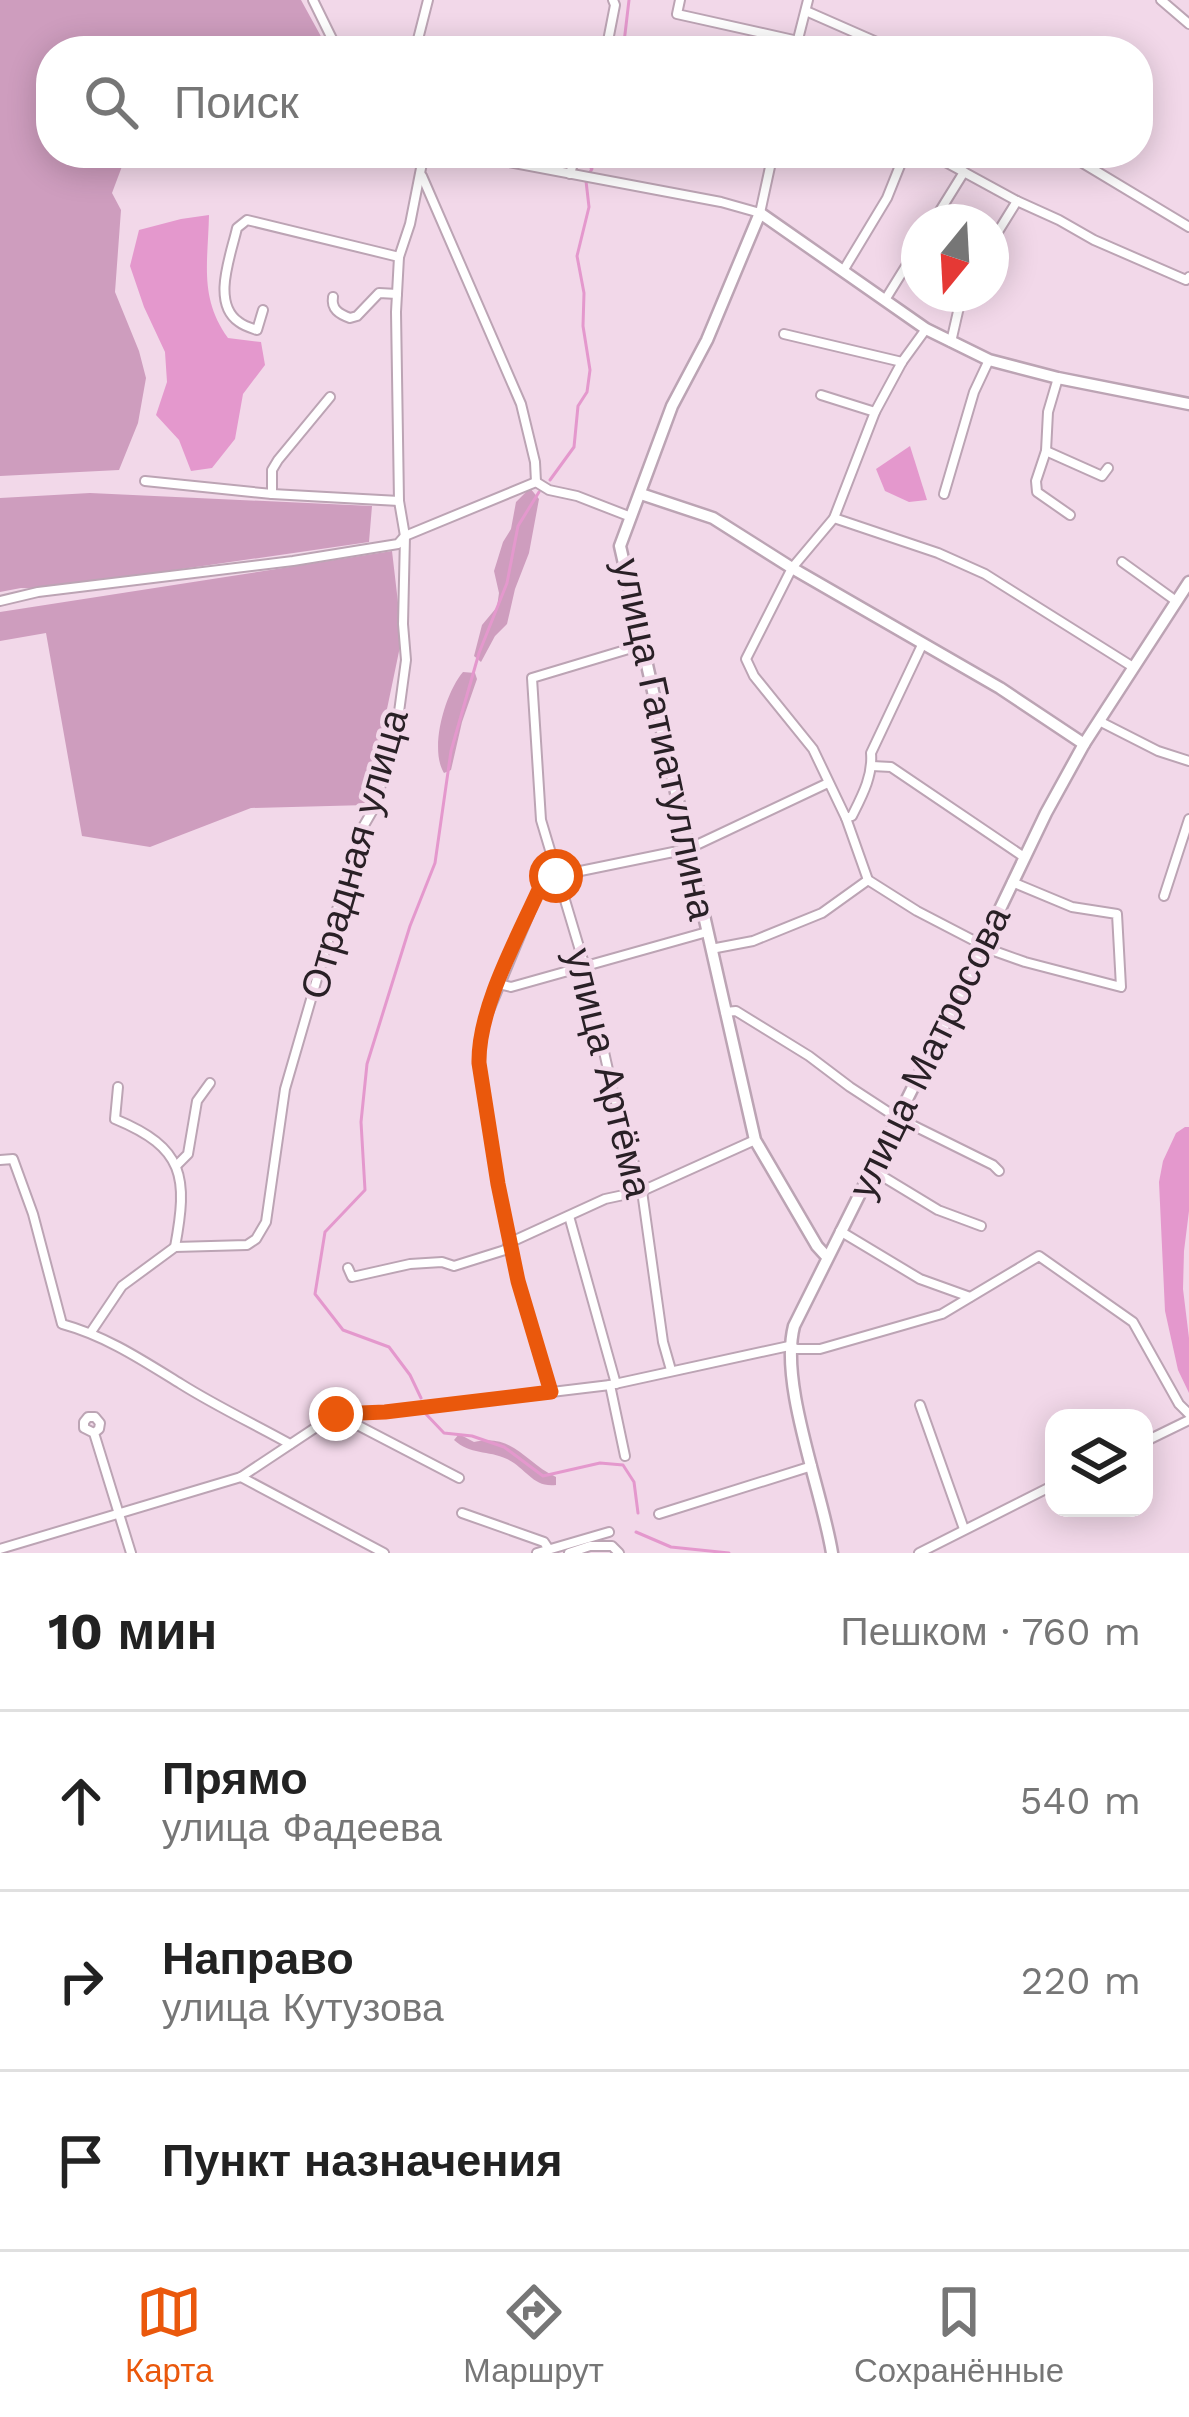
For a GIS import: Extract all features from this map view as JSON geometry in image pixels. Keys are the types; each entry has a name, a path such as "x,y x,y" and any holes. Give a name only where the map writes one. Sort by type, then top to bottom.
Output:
{"street":[{"path":"313,0 331,36"},
{"path":"419,36 428,0"},
{"path":"609,36 614,0"},
{"path":"680,0 676,14 758,36"},
{"path":"799,36 808,0"},
{"path":"1161,0 1189,24"},
{"path":"806,11 863,36"},
{"name":"Отрадная улица","path":"175,1247 247,1246 266,1222 285,1089 359,834 374,808 399,712 406,660 397,294 399,257 421,168"},
{"path":"539,168 760,213 926,329 989,360 1189,404"},
{"path":"570,174 572,168"},
{"name":"улица Гатиатуллина","path":"770,168 760,213 707,340 672,406 620,546 755,1140 827,1257"},
{"path":"843,271 887,198 899,168"},
{"path":"957,168 1094,241 1189,278"},
{"path":"1091,168 1189,227"},
{"path":"420,172 521,404 536,482"},
{"path":"944,204 964,172"},
{"path":"1009,213 1016,201"},
{"path":"263,310 257,330 239,322 223,299 237,228 247,220 399,257"},
{"path":"885,300 901,274"},
{"path":"333,297 335,310 350,317 380,293 397,294"},
{"path":"951,342 958,312"},
{"path":"926,329 875,412 834,518 793,568 746,659 754,676 813,749 846,818 868,880 994,950 1121,987 1117,914 1072,907 1012,882"},
{"path":"784,334 902,362"},
{"path":"944,494 974,392 989,360"},
{"path":"1058,378 1036,481 1037,492 1070,515"},
{"path":"821,395 875,412"},
{"path":"272,494 272,470 330,397"},
{"path":"1046,451 1102,476 1108,468"},
{"path":"145,481 399,501"},
{"path":"536,482 631,518"},
{"path":"0,601 398,544 405,536 536,482"},
{"path":"641,494 713,518 1000,688 1084,744"},
{"path":"834,518 985,574 1133,667"},
{"path":"1122,562 1176,601"},
{"name":"улица Матросова","path":"789,1346 827,1257 1024,857 1084,744 1189,581"},
{"name":"улица Артёма","path":"644,645 532,678 541,820 585,967 613,1092 642,1191 671,1370"},
{"path":"846,818 852,816 864,792 871,753 922,645"},
{"path":"1099,721 1158,752 1189,761"},
{"path":"872,766 891,767 1024,857"},
{"path":"551,1392 518,1281 479,1063 483,1025 542,883 556,876 688,849 828,783"},
{"path":"1164,896 1189,819"},
{"path":"711,949 753,941 822,913 868,880"},
{"path":"499,984 511,987 707,932"},
{"path":"725,1012 736,1011 896,1117 999,1171"},
{"path":"176,1166 188,1154 197,1101 210,1083"},
{"path":"92,1332 122,1286 175,1247 181,1214 176,1166 156,1139 115,1119 118,1087"},
{"path":"348,1268 352,1277 410,1264 454,1266 506,1250 511,1242 605,1199 642,1191 755,1140"},
{"path":"0,1160 13,1159 62,1324 92,1332 290,1444"},
{"path":"872,1170 938,1210 981,1226"},
{"path":"568,1216 613,1384 625,1456"},
{"path":"841,1232 920,1279 972,1298"},
{"path":"0,1550 241,1477 336,1414 613,1384 789,1346 820,1349 943,1314 1039,1256 1133,1322 1189,1417 1153,1437"},
{"path":"789,1346 832,1553"},
{"path":"920,1406 964,1529"},
{"path":"336,1414 459,1478"},
{"path":"94,1433 131,1553"},
{"path":"659,1514 812,1466"},
{"path":"241,1477 384,1553"},
{"path":"919,1553 1045,1489"},
{"path":"462,1513 544,1542 548,1548"},
{"path":"537,1553 609,1532"},
{"path":"569,1553 612,1546 619,1553"}],"shaded area":[{"path":"0,0 301,0 321,36 36,36 36,168 121,168 112,193 121,210 115,292 146,378 138,423 119,470 0,476"},
{"path":"209,215 207,279 213,309 228,338 261,342 265,365 243,394 235,439 212,468 191,471 179,440 156,415 167,382 165,352 130,266 139,230"},
{"path":"910,446 927,500 909,502 885,491 876,469"},
{"path":"530,488 539,499 529,553 507,624 481,662 474,656 482,625 497,607 499,593 494,571 516,502"},
{"path":"90,493 372,506 369,542 0,592 0,498"},
{"path":"392,551 402,637 367,805 251,808 150,847 82,836 46,633 0,641 0,612"},
{"path":"463,672 475,673 477,679 451,770 444,773 438,750 441,721"},
{"path":"1189,1127 1189,1211 1183,1289 1189,1393 1178,1370 1165,1311 1159,1182 1176,1133"},
{"path":"459,1434 474,1442 509,1445 556,1477 556,1485 535,1480 507,1459 460,1445 454,1440"}],"waterway":[{"path":"625,36 629,0"},
{"path":"590,172 591,168"},
{"path":"550,480 574,447 578,406 587,392 590,370 577,256 589,207 586,181"},
{"path":"421,1398 389,1347 343,1330 315,1294 325,1232 365,1190 361,1122 367,1064 435,863 451,751 479,653 507,583 518,526 539,492"},
{"path":"424,1412 444,1433 504,1447 543,1476 600,1463 623,1465 634,1482 638,1513"},
{"path":"636,1532 671,1547 729,1553"}],"route":[{"path":"336,1414 551,1392 518,1281 498,1184 479,1045 489,1006 542,883 556,876"}]}
